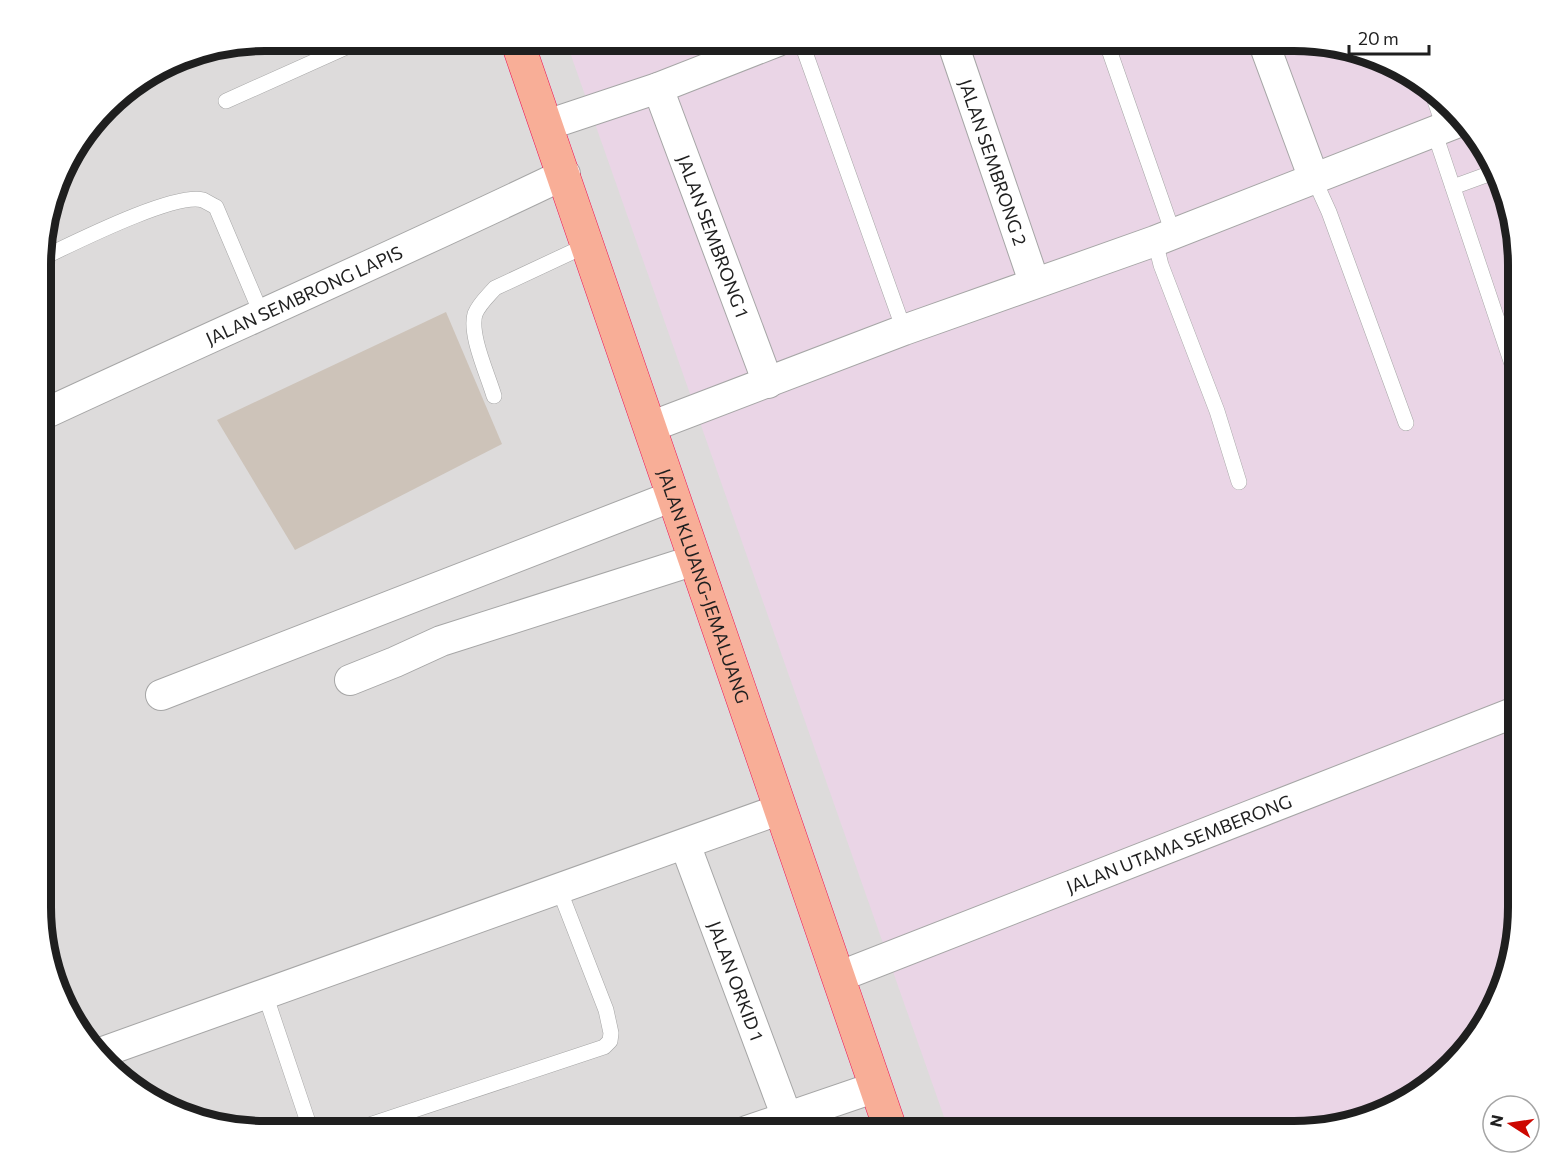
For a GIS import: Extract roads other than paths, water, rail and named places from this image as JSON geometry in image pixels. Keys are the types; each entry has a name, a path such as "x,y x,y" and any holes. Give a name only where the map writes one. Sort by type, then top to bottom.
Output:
{"highway":[{"name":"JALAN KLUANG-JEMALUANG","path":"521,51 565,174 587,245 888,1121"}],"street":[{"path":"547,125 658,88 752,51"},
{"name":"JALAN SEMBRONG 2","path":"955,51 1034,282"},
{"path":"1267,51 1314,178"},
{"name":"JALAN SEMBRONG 1","path":"658,88 768,382"},
{"path":"650,427 904,330 1164,237 1446,126"},
{"name":"JALAN SEMBRONG LAPIS","path":"51,411 261,313 421,243 565,174"},
{"path":"161,695 674,496"},
{"path":"350,680 441,641 695,561"},
{"name":"JALAN UTAMA SEMBERONG","path":"838,976 1508,715"},
{"path":"107,1051 780,809"},
{"name":"JALAN ORKID 1","path":"685,844 788,1121"},
{"path":"796,1121 876,1087"}],"lane":[{"path":"225,101 342,51"},
{"path":"805,51 904,330"},
{"path":"1109,51 1164,237 1161,265 1217,411 1239,482"},
{"path":"1438,108 1446,126 1453,187 1508,352"},
{"path":"1453,187 1488,174"},
{"path":"1314,178 1329,212 1406,423"},
{"path":"51,254 117,222 182,201 203,200 216,207 261,313"},
{"path":"494,396 473,329 476,314 483,300 495,288 587,245"},
{"path":"381,1121 604,1047 610,1041 611,1033 606,1010 559,889"},
{"path":"265,994 308,1121"}]}
